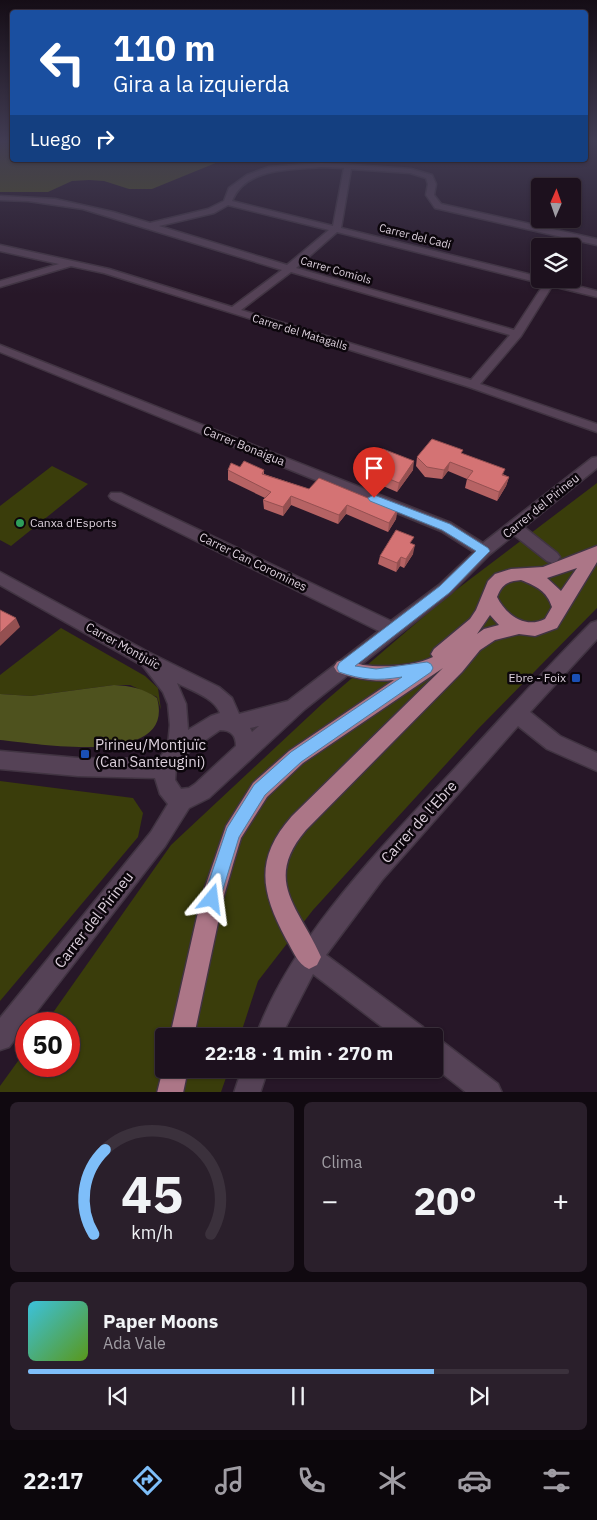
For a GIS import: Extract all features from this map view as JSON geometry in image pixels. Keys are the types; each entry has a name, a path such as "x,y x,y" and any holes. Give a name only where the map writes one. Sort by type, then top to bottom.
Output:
{"main road":[{"path":"343,668 376,675 427,668 446,648 474,626 490,599 491,590 500,579 507,576 544,572 596,553"},
{"path":"490,599 498,614 507,622 529,629 548,626 555,621 560,608 596,553"},
{"path":"520,575 537,579 546,584 554,591 560,608"},
{"path":"184,1028 212,899 233,833 250,803 268,782 296,757 427,668 475,644 490,634 518,627"},
{"path":"309,957 275,888 276,861 282,844 300,823 456,667 475,644"},
{"path":"170,1092 173,1078"}],"street":[{"path":"0,198 47,200 149,226 211,211 227,202 231,192"},
{"path":"233,311 289,269 337,228 343,192"},
{"path":"431,192 430,196 438,206 597,242"},
{"name":"Carrer del Cadí","path":"227,202 531,277"},
{"name":"Carrer Comiols","path":"149,226 289,269 517,334"},
{"name":"Carrer del Matagalls","path":"0,248 106,271 473,385 597,428"},
{"path":"0,284 68,264"},
{"path":"473,385 517,334 546,288"},
{"name":"Carrer del Cadí","path":"574,288 597,294"},
{"name":"Carrer Bonaigua","path":"0,348 446,527 484,551"},
{"name":"Carrer del Pirineu","path":"0,1038 158,839 183,799 196,796 299,703 444,589 484,551 597,461"},
{"name":"Carrer Can Coromines","path":"116,496 391,630"},
{"path":"513,527 552,557"},
{"name":"Carrer Montjuïc","path":"0,578 221,699 226,704 234,724"},
{"name":"Carrer de l'Ebre","path":"272,1028 309,957 359,890 518,713 594,636"},
{"path":"144,658 170,684 176,700 180,723 177,751"},
{"name":"Carrer del Pirineu","path":"165,769 169,759 177,751 218,722 234,724 278,713 299,703"},
{"path":"518,713 532,729 550,742 597,762"},
{"path":"234,724 244,733 245,750"},
{"path":"0,760 78,767 165,769 165,785 169,792 183,799"},
{"path":"309,957 403,1028"},
{"path":"443,1058 490,1092"},
{"path":"247,1092 252,1078"}],"shaded area":[{"name":"Canxa d'Esports","path":"52,466 88,484 11,546 0,540 0,506"},
{"path":"597,483 597,608 478,729 313,910 258,981 243,1028 155,1028 155,1078 226,1078 221,1092 0,1092 0,1086 15,1065 15,1077 80,1077 80,1012 53,1012 171,845 323,703 444,599"},
{"path":"61,628 145,676 158,688 161,710 157,697 130,685 114,685 31,696 0,694 0,675"},
{"path":"0,781 133,798 143,813 138,837 0,1001"}],"green space":[{"path":"114,685 137,688 157,698 157,720 146,735 126,743 100,747 71,747 0,740 0,694 31,696"}],"building":[{"path":"432,439 463,450 461,453 505,469 502,475 509,477 499,492 467,479 473,471 450,462 444,470 427,467 417,457"},
{"path":"383,449 414,461 399,483 368,470"},
{"path":"244,461 264,470 262,474 309,489 319,478 397,510 389,523 347,505 339,515 291,496 283,507 263,500 271,492 228,470 231,463 240,467"},
{"path":"396,530 414,537 410,543 415,545 406,559 401,557 397,563 380,556"},
{"path":"0,610 16,618 0,633"}],"place":[{"name":"Canxa d'Esports","path":"20,523"},
{"name":"Ebre - Foix","path":"576,678"},
{"name":"Pirineu/Montjuïc (Can Santeugini)","path":"85,754"}],"route":[{"path":"212,899 233,833 250,803 260,790 296,757 427,668 376,675 343,668 444,589 484,551 446,527 374,498"}]}
